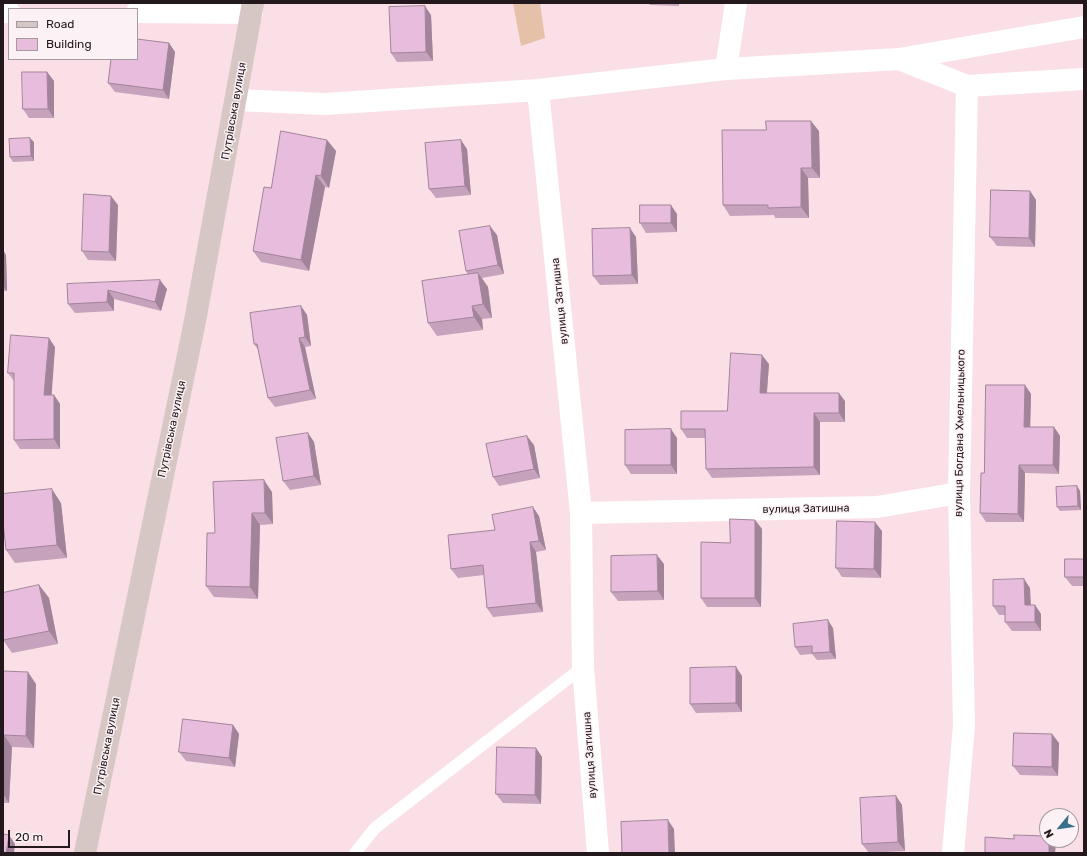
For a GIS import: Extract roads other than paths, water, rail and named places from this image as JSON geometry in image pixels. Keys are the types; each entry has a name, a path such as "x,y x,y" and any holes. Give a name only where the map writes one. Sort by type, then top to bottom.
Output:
{"main road":[{"name":"Путрівська вулиця","path":"85,853 195,321 253,8"}],"street":[{"path":"726,69 736,3"},
{"path":"138,12 253,8"},
{"path":"236,100 325,104 538,90 726,69 899,59 1084,27"},
{"path":"899,59 967,86 1084,79"},
{"name":"вулиця Богдана Хмельницького","path":"953,853 964,725 959,493 967,86"},
{"name":"вулиця Затишна","path":"538,90 581,513 583,667 598,853"},
{"name":"вулиця Затишна","path":"581,513 877,507 959,493"}],"lane":[{"path":"355,853 375,828 583,667"}]}
